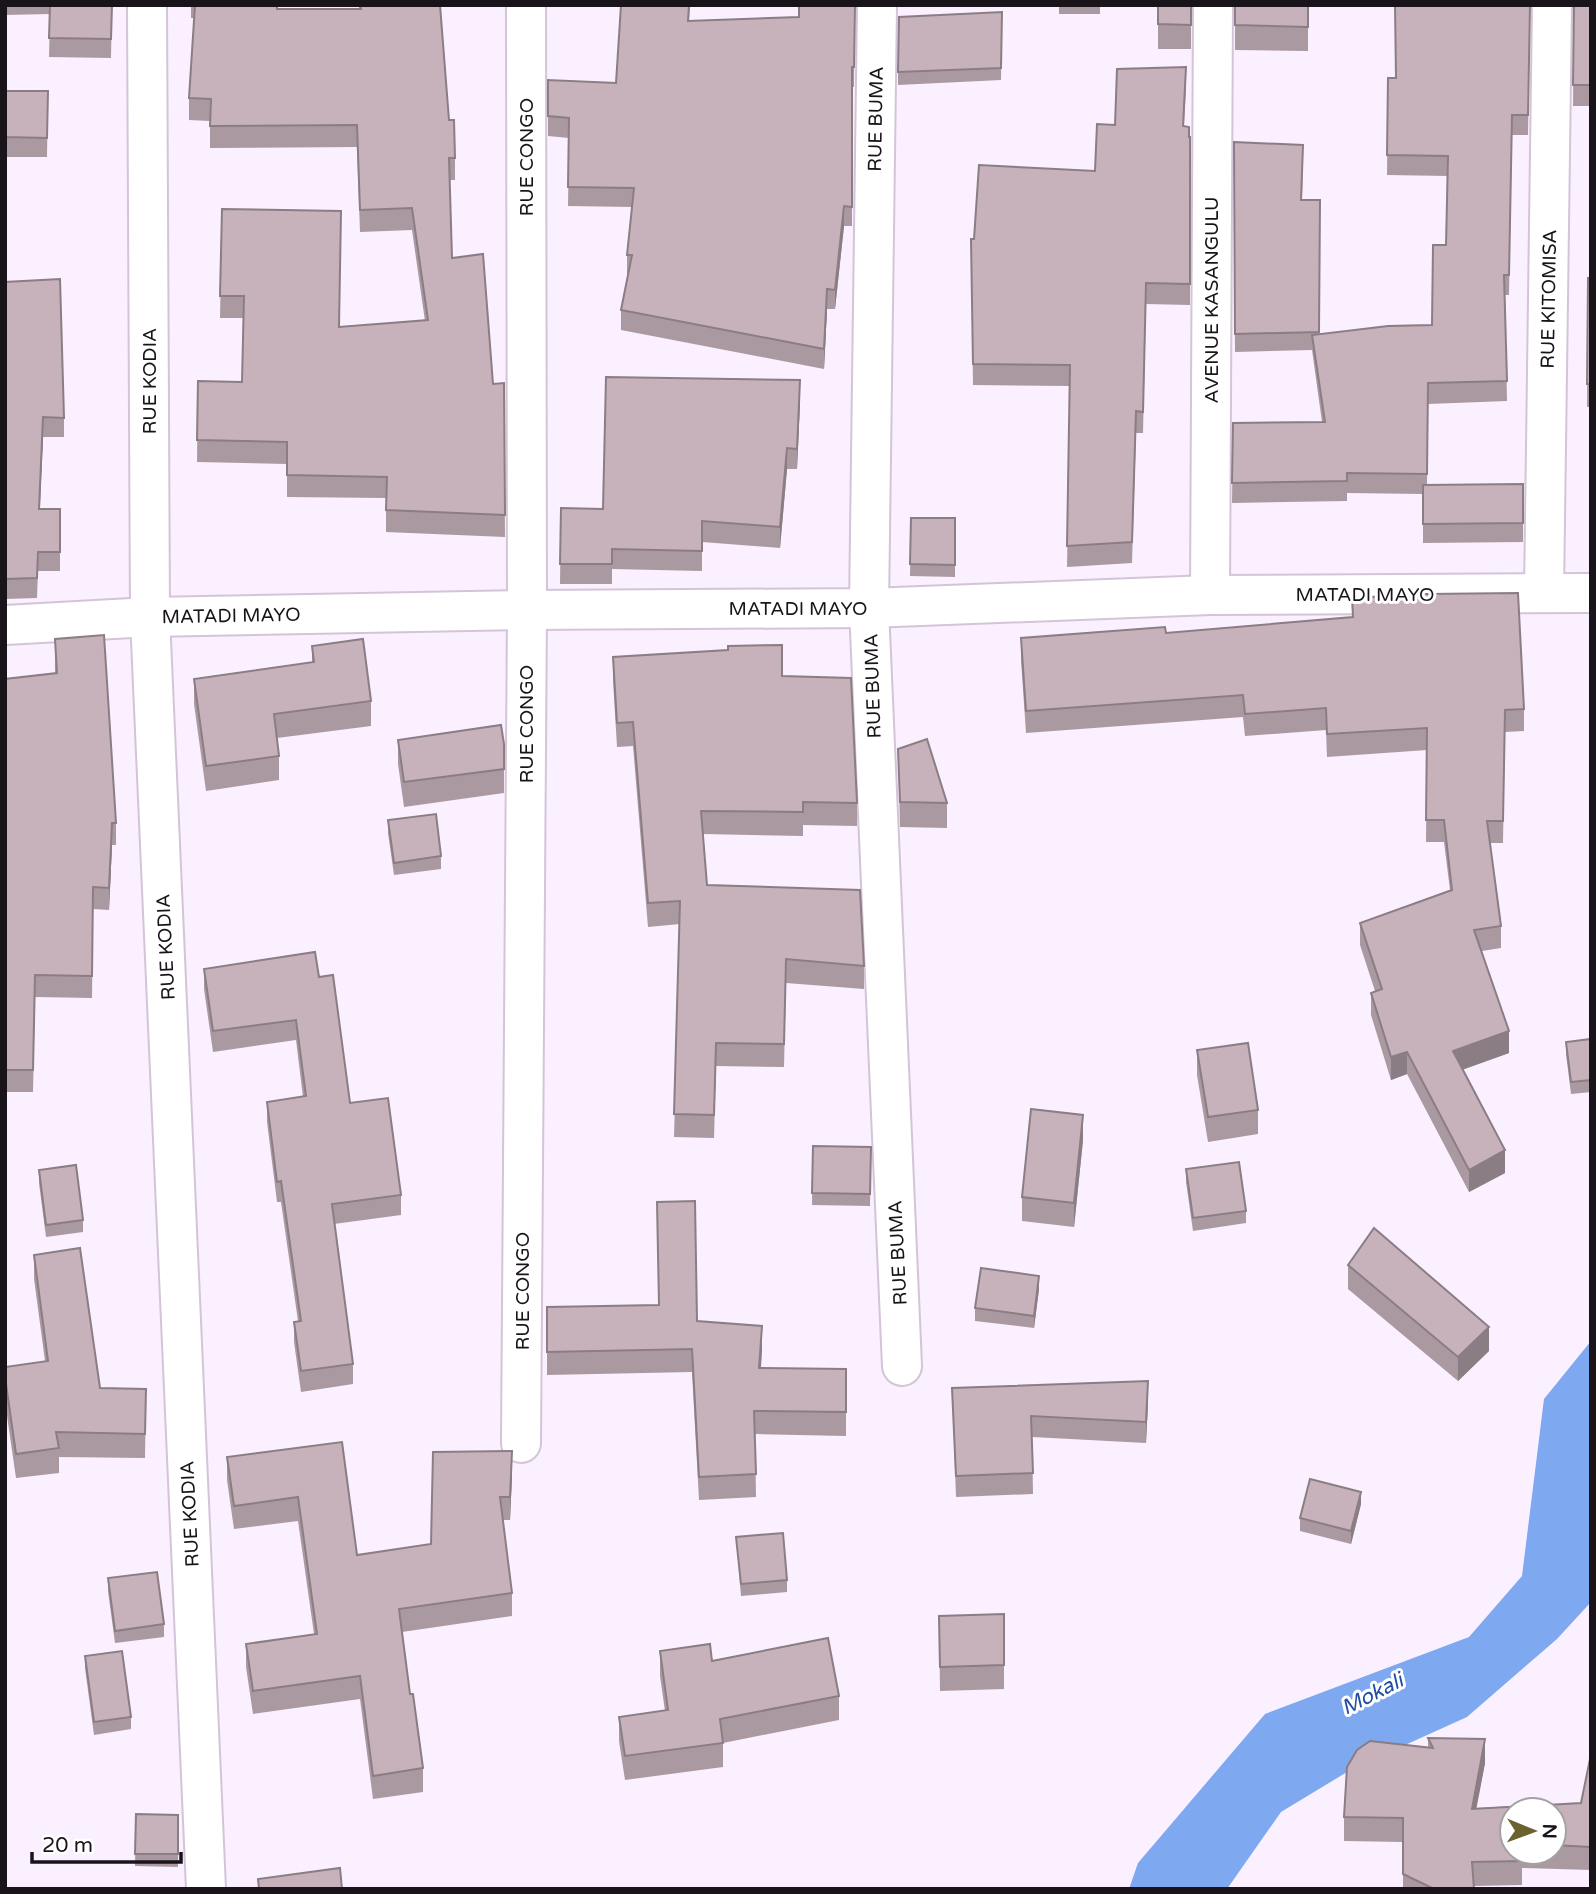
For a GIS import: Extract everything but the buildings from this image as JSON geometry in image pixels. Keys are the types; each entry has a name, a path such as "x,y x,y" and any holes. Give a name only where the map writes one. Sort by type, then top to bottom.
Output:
{"street":[{"name":"RUE KODIA","path":"147,5 150,617 206,1889"},
{"name":"RUE CONGO","path":"521,1443 527,610 526,5"},
{"name":"RUE BUMA","path":"877,5 869,608 902,1366"},
{"name":"AVENUE KASANGULU","path":"1210,595 1213,5"},
{"name":"RUE KITOMISA","path":"1544,593 1552,5"},
{"name":"MATADI MAYO","path":"5,625 150,617 527,610 869,608 1210,595 1591,593"}],"water":[{"name":"Mokali","path":"1591,1341 1591,1602 1557,1639 1467,1717 1352,1769 1281,1812 1227,1889 1129,1889 1138,1863 1265,1714 1469,1637 1522,1576 1544,1399"}]}
